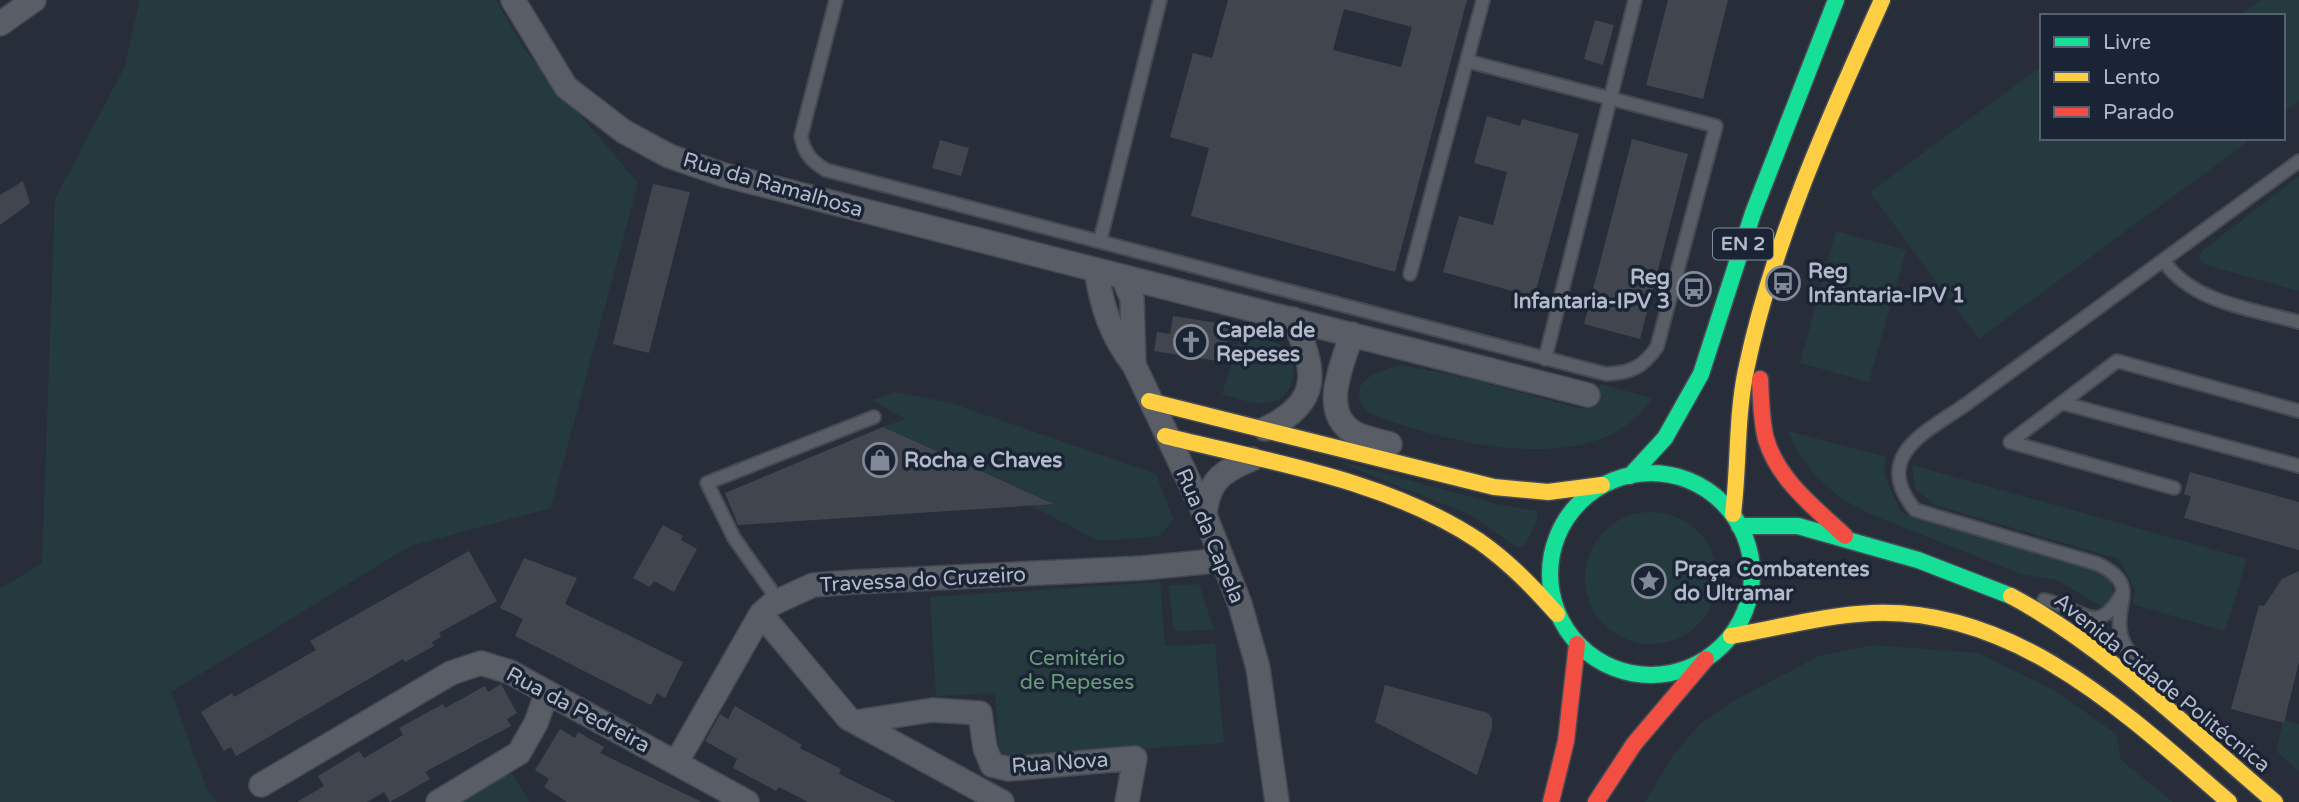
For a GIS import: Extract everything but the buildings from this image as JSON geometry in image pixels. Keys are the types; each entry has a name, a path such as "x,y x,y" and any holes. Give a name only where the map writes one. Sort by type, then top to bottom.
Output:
{"main road":[{"name":"EN 2","path":"1630,476 1665,438 1701,374 1752,213 1836,0"},
{"name":"EN 2","path":"1736,520 1740,422 1752,348 1766,296 1815,156 1882,0"},
{"path":"1752,348 1759,371 1769,448 1791,484 1846,537"},
{"path":"1149,401 1519,491 1548,492 1602,485"},
{"path":"1163,431 1370,491 1425,510 1498,554 1542,594 1558,615"},
{"name":"EN 2","path":"1596,802 1634,744 1707,659 1731,636 1746,608 1752,576 1748,544 1736,520 1712,494 1687,480 1658,473 1630,476 1602,485 1578,503 1557,537 1551,556 1550,586 1558,615 1577,644 1605,665 1639,675 1674,673 1707,659"},
{"name":"Avenida Cidade Politécnica","path":"1736,520 1798,526 1846,537 1955,572 2040,611 2186,726 2275,802"},
{"path":"1731,636 1853,616 1893,613 1971,627 2010,640 2075,675 2229,802"},
{"path":"1551,802 1566,741 1577,644"}],"street":[{"path":"0,24 34,0"},
{"name":"Rua da Ramalhosa","path":"513,0 566,87 623,131 669,156 724,175 1588,395"},
{"path":"1096,270 1108,325 1119,346 1134,365"},
{"name":"Rua da Capela","path":"1123,277 1132,299 1134,365 1205,515 1240,604 1258,667 1277,802"},
{"path":"1265,429 1284,420 1298,408 1309,393 1312,379 1310,366 1293,319"},
{"path":"1352,334 1335,392 1340,420 1353,432 1438,462 1454,477"},
{"path":"1163,431 1175,422 1302,454 1336,447"},
{"path":"1205,515 1211,486 1218,476 1228,468 1253,459"},
{"name":"Travessa do Cruzeiro","path":"770,607 813,585 1142,568 1205,562 1221,555"},
{"path":"676,763 770,607"},
{"name":"Rua Nova","path":"770,607 848,718 1002,802"},
{"name":"Rua da Pedreira","path":"261,785 451,673 481,663 510,672 747,802"},
{"path":"438,802 519,753 536,723 547,692"},
{"name":"Rua Nova","path":"856,722 932,710 980,713 985,748 992,765 1009,769 1135,758 1127,802"}],"lane":[{"path":"836,0 801,135 803,149 813,162 826,170 1606,374 1626,373 1645,364 1657,347 1716,126 1467,61"},
{"path":"1100,241 1160,0"},
{"path":"1410,274 1483,0"},
{"path":"1545,359 1635,0"},
{"path":"2186,726 2178,702 2132,655 2121,637 2123,592 2112,571 2098,564 1915,510 1900,487 1899,474 1909,445 1920,434 2299,161"},
{"path":"2163,260 2173,275 2190,289 2299,322"},
{"path":"2174,488 2010,442 2117,361 2299,411"},
{"path":"2062,403 2299,466"},
{"path":"770,607 708,483 874,416"},
{"path":"2017,599 2064,604 2094,619 2102,619 2113,609 2123,592"}],"green space":[{"path":"140,0 496,0 525,50 638,183 551,508 410,546 171,692 207,790 217,802 0,802 0,589 42,563 55,199 124,68"},
{"path":"2261,0 2299,0 2299,101 2285,112 2285,14 2242,14"},
{"path":"2040,67 2040,140 2247,142 1979,339 1870,192"},
{"path":"2299,176 2299,291 2206,265 2199,259 2202,251"},
{"path":"1836,231 1906,250 1869,382 1800,363"},
{"path":"1241,335 1278,344 1290,356 1293,364 1292,382 1288,390 1275,401 1255,403 1222,394"},
{"path":"1402,365 1470,379 1581,409 1593,404 1600,384 1652,398 1628,424 1596,440 1559,448 1519,449 1478,444 1438,435 1369,413 1361,402 1361,386 1374,375"},
{"path":"895,392 951,403 1156,474 1173,519 1160,536 1099,541 1030,505 1052,503 883,427 905,419 872,400"},
{"path":"1788,431 1886,457 1884,474 1901,512 2074,561 2097,571 2112,582 2114,594 2107,604 2101,606 2056,580 2021,574 1872,515 1840,498 1816,476 1796,449"},
{"path":"1334,460 1497,504 1537,511 1537,522 1523,547 1516,547 1471,515"},
{"path":"1912,465 2247,559 2225,631 2132,604 2135,590 2119,559 1935,505 1915,489"},
{"path":"1651,512 1676,517 1697,532 1712,553 1717,578 1712,603 1697,624 1676,639 1651,644 1626,639 1605,624 1590,603 1585,578 1590,553 1605,532 1626,517"},
{"name":"Cemitério de Repeses","path":"1160,582 1165,646 1215,644 1224,743 1000,758 995,693 936,696 930,597"},
{"path":"1199,584 1214,630 1177,631 1173,627 1169,586"},
{"path":"1873,645 1978,653 2054,690 2116,734 2121,760 2173,802 1645,802 1675,753 1698,726 1733,701 1819,656"},
{"path":"2284,720 2299,724 2299,771 2276,751"},
{"path":"512,773 529,802 460,802 460,801"}],"traffic: fast":[{"path":"1630,476 1665,438 1701,374 1753,213 1836,0"},
{"path":"1651,473 1671,475 1689,481 1707,490 1722,503 1735,518 1744,536 1750,554 1752,574 1750,594 1744,612 1735,630 1722,645 1707,658 1689,667 1671,673 1651,675 1631,673 1613,667 1595,658 1580,645 1567,630 1558,612 1552,594 1550,574 1552,554 1558,536 1567,518 1580,503 1595,490 1613,481 1631,475 1651,473"},
{"path":"1739,526 1798,526 1918,560 2011,596"}],"traffic: slow":[{"path":"1733,514 1743,388 1757,322 1804,182 1882,0"},
{"path":"1149,401 1494,487 1548,492 1602,485"},
{"path":"1165,436 1327,475 1367,488 1444,520 1490,549 1520,575 1557,614"},
{"path":"2011,596 2080,639 2114,665 2275,802"},
{"path":"1731,636 1819,619 1872,613 1925,616 1974,628 2022,647 2110,702 2229,802"}],"traffic: jam":[{"path":"1760,379 1766,439 1779,468 1810,504 1845,536"},
{"path":"1551,802 1566,741 1577,644"},
{"path":"1596,802 1634,744 1706,659"}],"place":[{"name":"Reg Infantaria-IPV 1","path":"1783,283"},
{"name":"Reg Infantaria-IPV 3","path":"1694,289"},
{"name":"Capela de Repeses","path":"1191,342"},
{"name":"Rocha e Chaves","path":"880,460"},
{"name":"Praça Combatentes do Ultramar","path":"1649,581"}]}
